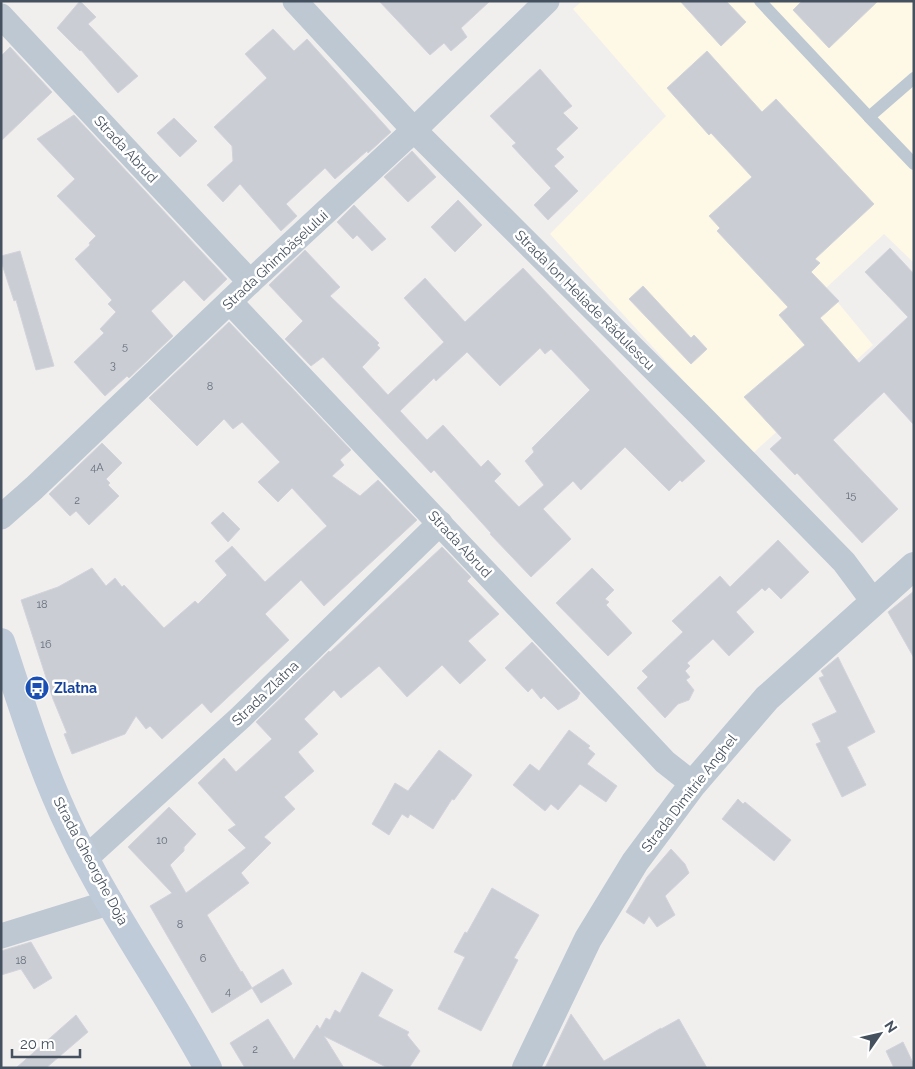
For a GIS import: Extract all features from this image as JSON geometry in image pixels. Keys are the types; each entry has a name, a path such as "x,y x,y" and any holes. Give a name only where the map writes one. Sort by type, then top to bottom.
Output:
{"main road":[{"name":"Strada Gheorghe Doja","path":"1,642 57,800 86,858 208,1068"}],"street":[{"name":"Strada Ion Heliade Rădulescu","path":"295,1 414,130 699,414 830,548 852,572 873,601"},
{"name":"Strada Ghimbășelului","path":"1,517 414,130 547,1"},
{"name":"Strada Abrud","path":"1,16 250,282"},
{"name":"Strada Abrud","path":"230,302 660,757 693,784"},
{"name":"Strada Zlatna","path":"86,858 241,717 440,523"},
{"name":"Strada Dimitrie Anghel","path":"526,1068 588,939 635,862 693,784 767,698 914,566"},
{"path":"1,936 111,902"}],"lane":[{"path":"760,1 914,164"},
{"path":"869,118 914,78"}],"shaded area":[{"path":"582,1 914,1 914,263 884,234 826,288 873,345 751,455 550,234 666,116 573,9"}],"building":[{"path":"80,1 96,17 88,24 138,76 118,93 81,50 57,28"},
{"path":"379,1 490,1 461,28 467,37 451,51 444,43 430,55"},
{"path":"680,1 726,1 746,22 721,46"},
{"path":"802,1 878,1 829,48 793,10"},
{"path":"273,29 294,51 307,39 391,132 335,179 325,168 286,204 297,216 281,231 240,184 223,202 207,185 233,161 232,146 214,127 267,78 245,54"},
{"path":"10,47 52,92 1,141 1,56"},
{"path":"707,51 762,112 776,99 874,204 815,259 820,263 811,272 839,301 820,318 859,363 908,317 865,272 890,248 914,274 914,425 884,392 833,440 898,509 862,543 797,473 795,475 770,449 782,438 744,397 805,345 779,315 788,307 717,231 720,228 709,216 752,177 711,133 709,135 667,88"},
{"path":"540,69 572,106 563,113 578,128 556,149 564,157 554,166 578,191 548,220 534,205 551,188 512,146 516,143 490,116"},
{"path":"74,115 227,279 204,301 184,280 151,311 173,336 129,378 127,376 105,396 74,362 104,333 100,329 116,312 108,304 112,300 75,259 90,245 89,243 96,236 57,196 75,179 37,139"},
{"path":"174,118 197,141 180,157 157,133"},
{"path":"412,151 436,177 408,202 384,177"},
{"path":"458,200 482,225 455,252 431,227"},
{"path":"354,205 386,239 372,251 357,235 353,239 337,222"},
{"path":"305,250 340,287 330,296 379,343 377,345 380,348 362,367 388,395 444,342 404,298 425,278 465,322 523,268 705,461 669,491 625,447 581,490 573,481 543,509 571,539 531,577 434,470 431,473 323,357 311,366 285,339 303,321 269,285","holes":["540,348 545,354 551,349 590,390 532,448 534,452 525,461 544,485 519,507 494,481 501,474 488,460 481,467 443,425 427,440 400,411 434,378 436,381 467,352 500,386"]},
{"path":"20,251 54,366 36,370 16,300 14,301 1,261 1,256"},
{"path":"643,286 691,338 694,335 707,349 691,364 629,299"},
{"path":"229,322 351,450 340,460 344,465 332,476 360,496 378,480 417,520 324,606 301,580 265,614 289,640 211,713 202,703 162,739 150,726 146,729 136,716 125,734 72,754 64,734 67,733 53,699 21,600 58,587 92,568 106,586 115,578 122,587 124,585 164,628 195,601 198,604 227,575 215,561 232,546 265,582 327,526 292,488 278,502 258,482 280,462 242,422 233,429 224,419 197,446 149,398"},
{"path":"102,443 122,463 106,479 110,483 108,485 119,496 89,525 76,511 70,516 49,494"},
{"path":"223,512 240,529 228,542 211,523"},
{"path":"778,540 809,572 781,599 769,587 765,591 762,588 736,612 754,632 729,656 713,639 687,663 690,666 685,671 690,677 686,680 694,690 689,700 678,704 665,718 637,688 648,677 642,671 683,632 672,621 720,576 730,587"},
{"path":"442,547 471,577 467,581 499,614 468,641 486,660 460,684 442,665 407,697 379,666 341,698 334,690 304,719 318,734 298,752 314,771 284,797 295,809 264,837 271,843 241,873 249,883 207,915 252,988 212,1013 150,906 172,893 128,847 169,807 196,834 184,847 184,851 170,865 186,893 246,848 228,830 236,825 198,783 224,758 236,772 272,739 256,722 329,651"},
{"path":"592,568 614,590 605,599 609,602 606,605 632,633 608,656 556,603"},
{"path":"914,591 914,658 888,612"},
{"path":"532,642 580,693 577,699 558,710 544,696 541,699 532,688 528,692 505,668"},
{"path":"838,657 875,732 847,747 866,785 842,797 816,744 821,742 812,724 837,712 819,678 824,676 821,671"},
{"path":"569,730 590,746 588,748 595,754 587,764 617,786 606,802 580,784 558,810 551,804 545,811 513,785 530,764 539,771"},
{"path":"439,750 472,775 454,800 452,799 433,829 410,814 408,818 402,814 389,835 372,824 395,783 408,791"},
{"path":"738,799 743,804 745,802 791,840 774,861 722,819"},
{"path":"671,849 685,864 689,873 665,896 675,915 657,927 649,916 644,924 626,912 647,877"},
{"path":"492,888 539,915 514,958 518,960 481,1031 438,1009 465,957 454,952"},
{"path":"31,942 52,978 34,989 21,969 1,975 1,951"},
{"path":"283,969 292,984 261,1003 252,988"},
{"path":"362,972 393,990 378,1016 409,1032 407,1035 420,1051 409,1068 388,1068 324,1036 344,1068 245,1068 230,1043 268,1019 294,1060 317,1025 320,1029 326,1018 330,1020 335,1010 340,1013"},
{"path":"571,1014 604,1061 679,1019 707,1068 545,1068"},
{"path":"76,1015 88,1032 46,1068 16,1068"},
{"path":"903,1042 914,1068 894,1068 886,1051"}],"place":[{"name":"Zlatna","path":"37,688"}]}
